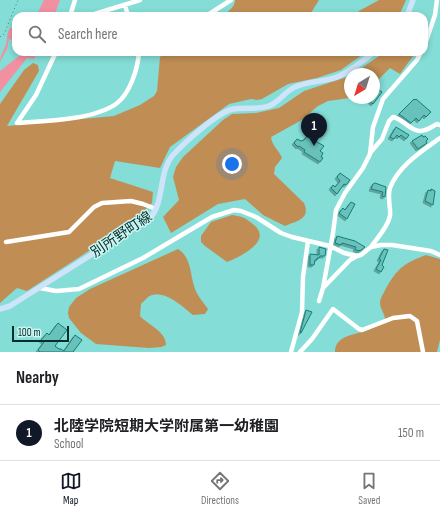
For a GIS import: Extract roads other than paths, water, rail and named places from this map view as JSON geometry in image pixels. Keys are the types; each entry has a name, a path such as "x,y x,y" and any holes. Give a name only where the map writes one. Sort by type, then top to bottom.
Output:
{"main road":[{"path":"408,12 413,0"},
{"name":"別所野町線","path":"0,309 10,306 40,288 69,268 151,217 156,209 166,165 173,155 188,141 221,114 230,109 242,107 267,107 277,103 295,87 336,78 347,73 369,56"}],"street":[{"path":"71,12 75,0"},
{"path":"101,12 140,0"},
{"path":"212,12 231,0"},
{"path":"428,35 435,15 437,0"},
{"path":"125,5 127,12"},
{"path":"54,56 36,95 17,123 63,119 93,114 117,103 127,91 133,80 139,56"},
{"path":"370,154 373,127 383,99 419,56"},
{"path":"319,301 323,288 336,210 342,198 363,168 370,154 382,139 389,121 393,117 397,117 420,132 437,124 440,125"},
{"path":"323,288 350,260 361,255 371,247 389,219 389,194 394,179 413,158 440,138"},
{"path":"6,242 69,232 94,207 102,203 131,201 156,209"},
{"path":"40,288 56,291 79,289 143,258 212,217 234,210 256,217 281,233 330,246 344,253 357,256"},
{"path":"291,352 301,316 303,277 308,241"},
{"path":"371,247 392,245 431,251 440,255"},
{"path":"300,352 312,339 333,309 362,330 393,318 410,316 417,321 423,352"}],"place":[{"name":"北陸学院短期大学附属第一幼稚園","path":"314,146"}]}
